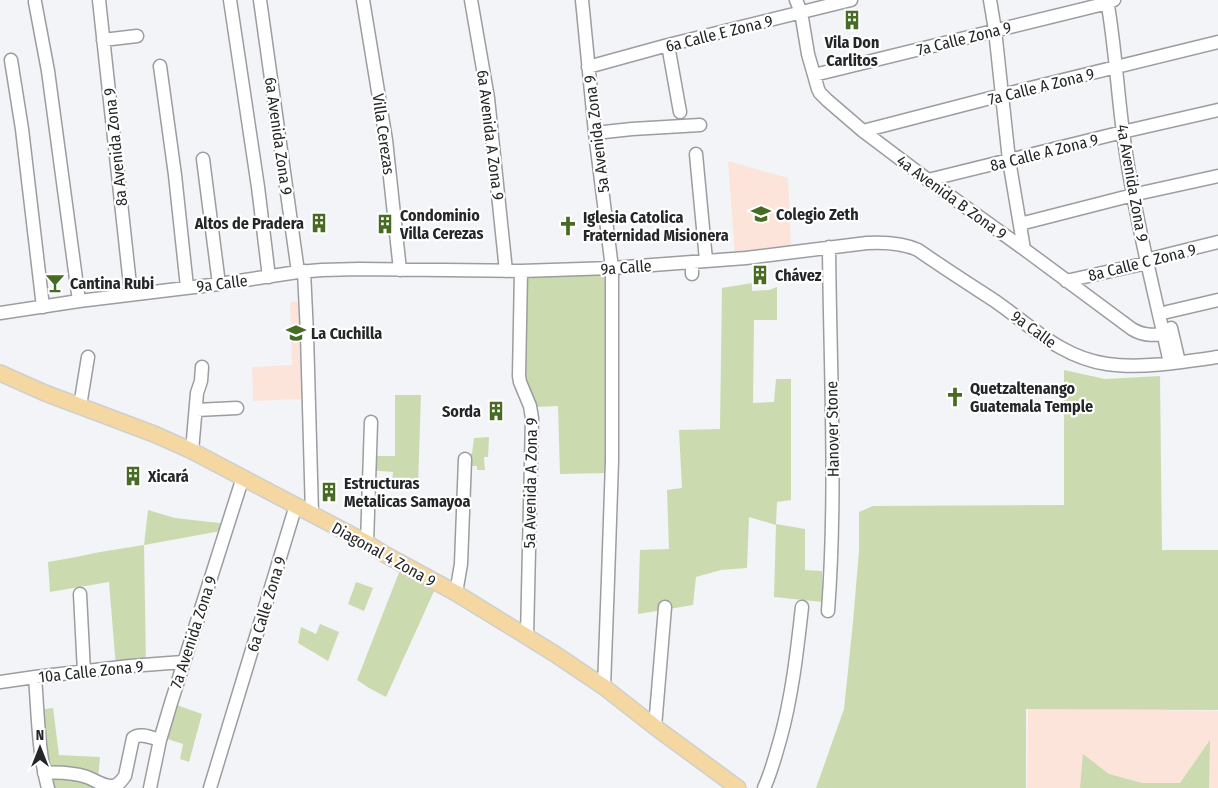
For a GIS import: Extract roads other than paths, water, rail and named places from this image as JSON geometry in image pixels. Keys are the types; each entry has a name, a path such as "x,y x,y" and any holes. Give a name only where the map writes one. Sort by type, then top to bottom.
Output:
{"main road":[{"name":"Diagonal 4 Zona 9","path":"0,373 45,393 192,450 367,543 456,593 555,654 604,687 738,788"}],"street":[{"name":"8a Avenida Zona 9","path":"99,0 131,294"},
{"path":"230,0 258,187 269,277"},
{"name":"6a Avenida Zona 9","path":"260,0 301,271 307,334 312,514"},
{"name":"Villa Cerezas","path":"363,0 386,140 400,270"},
{"name":"6a Avenida A Zona 9","path":"471,0 488,98 506,271"},
{"name":"5a Avenida Zona 9","path":"582,0 595,133 612,268 612,461 604,687"},
{"name":"4a Avenida B Zona 9","path":"796,0 801,12 808,54 818,89 823,96 864,131 928,180 1132,329 1145,335 1168,334"},
{"name":"6a Calle E Zona 9","path":"588,67 850,0"},
{"path":"990,0 1009,160 1024,249"},
{"name":"7a Calle Zona 9","path":"814,75 1111,1"},
{"name":"4a Avenida Zona 9","path":"1111,1 1137,195 1174,363"},
{"path":"35,2 48,72 79,301"},
{"path":"103,40 137,36"},
{"name":"7a Calle A Zona 9","path":"864,131 1218,42"},
{"path":"668,45 680,112"},
{"path":"11,60 22,128 43,307"},
{"path":"160,66 175,175 187,287"},
{"name":"8a Calle A Zona 9","path":"928,180 1218,110"},
{"path":"595,133 700,125"},
{"path":"696,154 706,260"},
{"path":"203,159 219,284"},
{"path":"1020,224 1218,176"},
{"name":"9a Calle","path":"0,313 131,294 219,284 301,271 339,269 521,271 692,268 706,260 746,258 880,242 908,246 918,250 1062,349 1076,356 1120,366 1218,358"},
{"name":"8a Calle C Zona 9","path":"1066,281 1218,242"},
{"name":"Hanover Stone","path":"828,610 832,501 829,247"},
{"name":"4a Avenida Zona 9","path":"1150,260 1167,312 1168,334"},
{"name":"5a Avenida A Zona 9","path":"521,271 519,376 530,406 532,418 527,637"},
{"path":"1167,312 1218,300"},
{"path":"80,406 88,357"},
{"path":"192,450 197,393 201,381 202,366"},
{"path":"196,410 237,408"},
{"path":"367,543 371,422"},
{"path":"456,593 461,564 465,459"},
{"name":"7a Avenida Zona 9","path":"150,788 160,740 183,662 243,477"},
{"name":"6a Calle Zona 9","path":"210,788 296,506"},
{"path":"80,594 84,672"},
{"path":"655,727 666,607"},
{"path":"764,788 775,759 784,726 791,691 802,607"},
{"name":"10a Calle Zona 9","path":"0,682 130,666 183,662"},
{"path":"35,677 44,773 48,788"},
{"path":"44,773 66,773 85,777 102,786 115,786 125,776 133,738 139,735 160,740"}],"place":[{"name":"Vila Don Carlitos","path":"852,20"},
{"name":"Colegio Zeth","path":"761,214"},
{"name":"Altos de Pradera","path":"319,223"},
{"name":"Condominio Villa Cerezas","path":"385,224"},
{"name":"Iglesia Catolica Fraternidad Misionera","path":"568,226"},
{"name":"Chávez","path":"760,275"},
{"name":"Cantina Rubi","path":"55,283"},
{"name":"La Cuchilla","path":"296,333"},
{"name":"Quetzaltenango Guatemala Temple","path":"955,397"},
{"name":"Sorda","path":"496,411"},
{"name":"Xicará","path":"133,476"},
{"name":"Estructuras Metalicas Samayoa","path":"329,492"}]}
